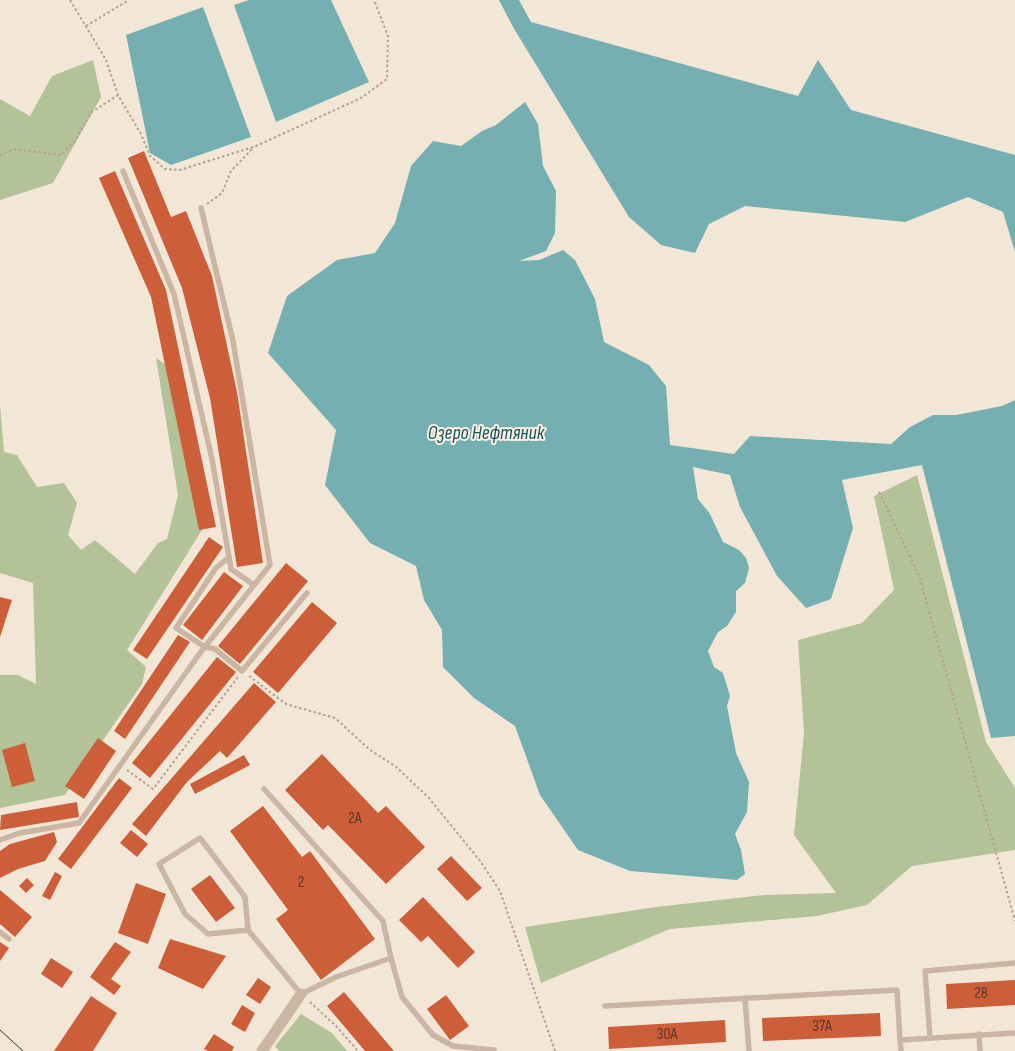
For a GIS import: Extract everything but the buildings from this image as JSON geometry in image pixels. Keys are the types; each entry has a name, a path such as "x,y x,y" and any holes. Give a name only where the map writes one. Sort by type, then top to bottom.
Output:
{"street":[{"path":"262,1051 301,994"}],"lane":[{"path":"123,171 174,294 212,459 231,569 254,585"},
{"path":"0,840 20,834 79,823 205,647 270,565 233,341 201,208"},
{"path":"229,557 216,568 176,628 205,647 215,649 242,672 307,593"},
{"path":"264,789 382,921 402,997 433,1036 452,1046 494,1050"},
{"path":"248,930 208,934 184,914 159,864 200,838 244,897 248,930 301,994 336,977 391,958"},
{"path":"0,932 10,939"},
{"path":"930,1037 925,971 1015,963"},
{"path":"605,1006 897,990 901,1051"},
{"path":"745,998 749,1051"},
{"path":"900,1040 1015,1033"},
{"path":"979,1034 980,1051"}],"path":[{"path":"70,0 106,60 118,95 141,134 150,156 165,169 180,170 256,146 361,98 386,80 388,36 374,0"},
{"path":"86,26 129,0"},
{"path":"0,155 13,149 61,155 75,141 92,112 118,95"},
{"path":"201,208 222,193 231,171 256,146"},
{"path":"879,492 920,575 1015,921"},
{"path":"120,765 153,789 242,672 286,704 335,718 370,750 395,766 428,797 481,862 500,891 555,1051"},
{"path":"301,994 336,1026 358,1051"}],"green space":[{"path":"93,60 101,97 53,183 0,200 0,99 30,116 52,76"},
{"path":"156,358 176,372 207,522 127,650 146,667 142,684 65,795 0,808 0,675 18,675 36,684 33,583 0,573 0,404 4,452 17,455 37,487 64,483 77,503 68,535 81,550 95,540 135,574 158,543 167,539 178,495"},
{"path":"917,475 986,742 1015,788 1015,850 912,866 867,905 817,916 670,929 541,983 525,927 656,907 764,895 836,893 794,835 804,733 798,640 862,623 894,590 874,496"},
{"path":"301,1014 332,1033 347,1051 279,1051 275,1046"}],"water":[{"path":"249,0 331,0 369,82 276,122 234,5"},
{"path":"499,0 519,0 531,22 798,96 818,60 851,110 1015,155 1015,252 1003,212 968,197 905,222 745,206 709,224 695,253 661,245 629,217 513,27"},
{"path":"203,7 251,137 171,165 150,153 126,35"},
{"name":"Озеро Нефтяник","path":"525,102 538,124 543,166 556,191 555,233 546,251 519,261 539,260 563,250 575,260 595,299 604,342 649,365 666,386 670,445 734,454 750,436 891,444 910,427 933,415 956,415 1002,406 1015,400 1015,736 991,738 922,465 842,480 853,528 831,599 806,608 777,576 740,507 730,475 693,467 698,499 710,514 723,542 739,550 746,558 749,568 745,583 736,591 736,612 727,626 718,632 708,651 714,667 723,673 730,696 727,706 736,753 749,782 747,812 735,834 741,850 745,874 737,880 630,871 578,850 540,795 515,726 474,698 443,667 442,630 424,600 416,566 370,543 325,485 336,430 268,353 287,296 337,260 375,253 395,223 411,166 433,141 461,146 482,131 496,125"}],"tram line":[{"path":"0,1030 23,1051"}]}
